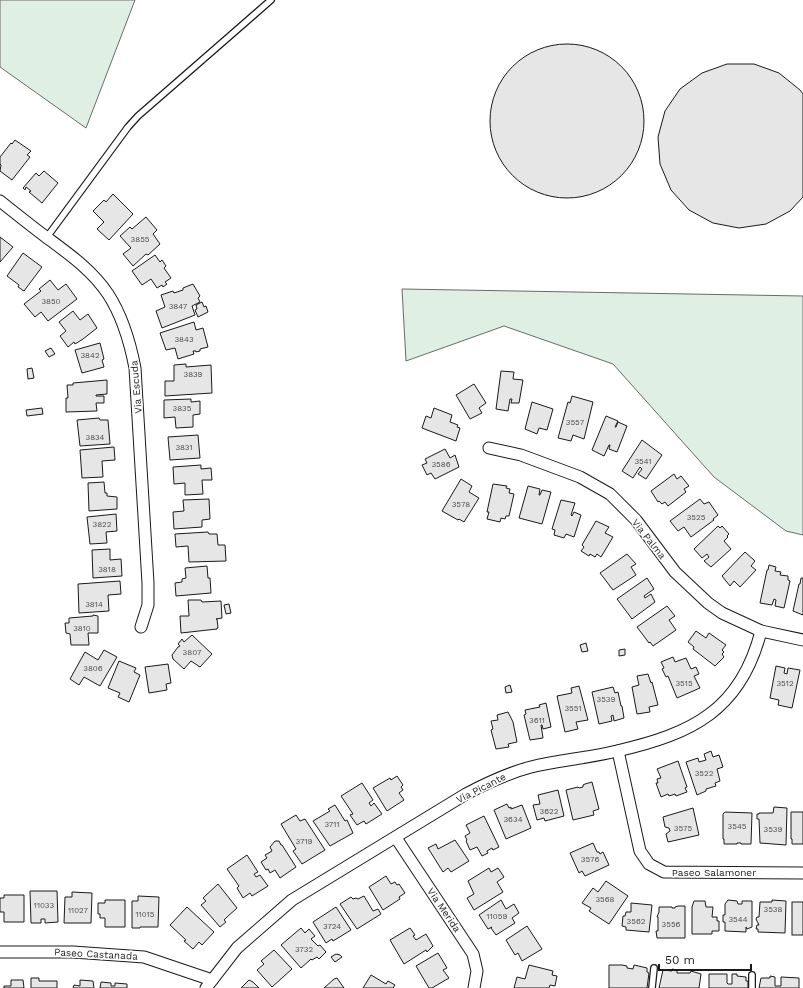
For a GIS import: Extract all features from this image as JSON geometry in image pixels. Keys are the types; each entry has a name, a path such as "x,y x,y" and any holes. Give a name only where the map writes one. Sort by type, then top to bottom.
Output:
{"street":[{"name":"Via Escuda","path":"0,201 74,257 87,269 108,293 122,320 132,351 137,388 148,583 148,605 141,627"},
{"name":"Via Palma","path":"489,448 521,455 580,477 610,494 636,520 675,572 694,591 722,614 761,631 803,640"},
{"name":"Via Picante","path":"209,984 237,948 292,900 466,794 500,777 532,767 618,751 671,736 697,724 720,707 745,675 757,649 761,631"},
{"name":"Paseo Salamoner","path":"618,751 640,850 649,864 664,872 803,873"},
{"name":"Via Merida","path":"396,838 473,954 477,971 477,979 474,988"},
{"name":"Paseo Castanada","path":"0,952 73,952 144,957 184,970 209,984"}],"lane":[{"path":"47,237 128,127 138,116 159,96 272,0"},
{"path":"652,988 654,968"},
{"path":"752,975 752,988"}],"green space":[{"path":"0,0 135,0 86,128 0,67"},
{"path":"402,289 803,296 803,535 786,531 714,477 613,364 504,326 406,361"}],"building":[{"path":"559,44 575,44 589,47 603,53 616,61 627,72 641,99 644,121 643,136 635,157 627,170 616,181 589,195 575,198 559,198 545,195 531,189 518,181 507,170 493,143 490,129 490,113 493,99 499,85 507,72 518,61 545,47"},
{"path":"727,64 754,64 779,73 803,94 803,197 790,211 766,224 739,228 713,223 689,210 671,190 660,164 658,137 665,111 680,89 702,73"},
{"path":"15,140 31,151 27,155 30,157 12,180 0,171 0,157"},
{"path":"44,171 58,183 42,203 29,192 31,191 26,187 25,190 23,188 36,173 39,176"},
{"path":"113,194 133,214 109,240 97,229 104,222 93,211 104,200 106,202"},
{"path":"146,217 157,230 153,234 160,244 133,266 123,254 131,248 120,236 130,227 132,229"},
{"path":"0,237 13,247 0,262"},
{"path":"23,253 42,267 24,291 7,276"},
{"path":"155,255 160,262 162,260 166,266 164,268 171,278 165,282 167,284 163,287 162,285 157,288 151,279 142,285 132,271"},
{"path":"50,280 58,290 66,284 77,299 48,321 41,312 35,317 24,304 41,291 39,289"},
{"path":"193,284 200,296 198,298 200,302 192,306 195,315 162,328 156,311 165,307 161,295 173,291 174,293 183,290 183,288"},
{"path":"202,302 204,307 206,306 208,312 198,317 195,310 197,309 196,305"},
{"path":"73,311 80,320 88,314 97,328 83,339 75,344 74,342 68,347 60,336 66,331 59,322"},
{"path":"194,322 196,330 203,328 208,347 200,349 200,351 193,351 194,354 178,359 175,348 166,350 160,333"},
{"path":"100,343 104,359 102,360 104,367 82,373 75,350"},
{"path":"51,348 55,354 49,357 45,351"},
{"path":"186,364 186,367 211,365 212,393 165,396 165,381 174,381 174,365"},
{"path":"32,368 34,378 28,379 27,369"},
{"path":"501,371 514,372 513,379 523,380 519,403 511,403 512,399 510,399 508,411 496,409"},
{"path":"107,380 107,394 96,395 104,396 104,403 96,403 97,411 66,412 66,398 68,398 67,385 73,385 73,383"},
{"path":"474,384 486,403 479,408 482,413 470,419 456,395"},
{"path":"572,396 593,402 584,439 573,435 571,441 558,438 568,402 570,403"},
{"path":"191,399 191,402 200,401 200,414 193,415 193,427 176,428 175,417 164,418 164,400"},
{"path":"532,402 553,409 547,430 539,428 537,434 525,429"},
{"path":"42,408 43,414 27,416 26,410"},
{"path":"434,408 452,415 450,422 458,425 457,427 460,428 456,441 422,428 426,416 431,418"},
{"path":"606,416 618,421 615,427 618,422 627,426 617,452 609,449 609,445 604,456 592,450"},
{"path":"99,418 100,420 108,420 110,444 80,446 77,420"},
{"path":"198,435 200,458 170,460 168,437"},
{"path":"642,440 662,455 646,479 638,474 642,469 640,467 633,478 622,471"},
{"path":"114,447 115,460 102,461 103,477 82,478 80,450"},
{"path":"445,449 450,458 455,455 459,467 435,479 431,473 427,475 422,465 427,463 425,459"},
{"path":"201,465 201,469 211,468 212,480 202,480 203,494 185,495 185,483 174,484 173,467"},
{"path":"674,474 677,479 681,476 689,486 684,489 686,492 668,506 665,502 662,504 659,501 658,502 651,491"},
{"path":"461,479 472,486 469,492 479,498 464,522 442,511"},
{"path":"104,482 105,493 107,493 107,496 117,497 117,509 89,511 88,483"},
{"path":"493,484 507,486 506,488 510,489 509,493 514,494 509,516 506,516 505,519 501,518 500,522 487,519"},
{"path":"528,486 540,489 539,495 542,490 551,492 542,524 519,518"},
{"path":"209,499 210,519 202,520 202,527 174,529 173,512 184,511 183,500"},
{"path":"700,499 704,504 709,502 718,515 713,519 714,520 691,537 684,527 678,531 670,521"},
{"path":"561,500 575,503 572,516 574,512 581,515 574,537 566,534 564,538 554,535 555,530 552,529"},
{"path":"116,514 117,531 106,532 107,543 90,544 87,517"},
{"path":"596,521 609,527 605,533 613,537 601,557 597,554 595,557 590,554 589,556 581,551 584,547 582,545"},
{"path":"718,526 720,528 722,526 729,534 724,541 731,549 711,567 704,561 709,557 707,554 702,558 694,549"},
{"path":"208,532 209,534 217,534 218,545 225,545 226,561 189,562 188,546 176,547 175,534"},
{"path":"110,549 110,560 121,559 122,576 93,578 92,550"},
{"path":"745,552 755,561 751,566 756,570 740,587 734,581 730,586 722,576"},
{"path":"627,554 636,564 631,567 636,575 613,590 600,573"},
{"path":"769,565 776,567 775,571 781,572 780,575 788,576 788,580 790,581 784,608 775,606 776,600 774,599 772,605 760,603"},
{"path":"207,566 208,578 210,578 211,593 176,596 175,583 182,582 182,579 186,578 185,568"},
{"path":"647,578 654,589 644,596 645,598 651,594 655,602 632,619 617,599"},
{"path":"801,578 803,578 803,615 793,611"},
{"path":"120,581 121,594 108,595 109,611 79,613 78,584"},
{"path":"188,600 201,600 202,602 221,601 222,618 216,619 218,628 181,633 180,616 189,616"},
{"path":"229,604 231,613 226,614 224,605"},
{"path":"667,606 675,616 669,620 676,630 653,646 637,627"},
{"path":"93,615 98,616 98,633 88,633 89,645 71,645 70,634 66,633 65,623 69,623 69,618"},
{"path":"696,631 706,638 709,633 726,645 722,650 724,652 722,654 724,657 715,666 693,649 694,647 688,642"},
{"path":"192,635 212,654 200,667 191,661 184,669 173,659 172,655 180,646 178,644 182,639 184,642"},
{"path":"586,643 588,651 582,652 580,645"},
{"path":"625,649 625,655 619,656 619,650"},
{"path":"104,650 117,657 100,686 84,677 79,685 70,679 85,652 98,660"},
{"path":"673,657 675,662 686,658 691,669 696,667 699,674 694,676 700,688 677,698 668,676 666,677 662,669 664,668 661,662"},
{"path":"119,661 136,668 134,672 140,675 129,702 118,697 120,693 108,688"},
{"path":"168,664 171,683 166,684 167,690 149,693 145,667"},
{"path":"776,666 785,668 784,673 787,674 788,668 800,670 792,708 778,705 779,700 770,698"},
{"path":"648,674 651,683 652,682 658,705 649,707 650,712 637,714 632,687 639,685 637,676"},
{"path":"510,685 512,692 506,693 505,687"},
{"path":"579,686 588,720 576,722 578,729 565,732 557,696 572,693 571,688"},
{"path":"613,687 615,693 618,692 624,718 614,721 613,715 611,716 612,721 599,724 592,692"},
{"path":"546,703 551,727 543,729 541,725 543,738 530,740 524,715 526,714 525,710 540,707 539,705"},
{"path":"508,712 513,722 517,742 508,744 509,747 496,749 491,730 493,729 491,721 498,720 497,715"},
{"path":"711,751 713,757 719,755 723,767 717,769 720,781 715,783 716,786 706,789 706,791 697,795 686,762 698,758 699,762 706,760 704,754"},
{"path":"678,761 687,787 685,788 687,792 676,796 675,794 669,796 668,794 661,797 656,783 658,783 657,779 661,778 657,769"},
{"path":"397,776 403,785 401,787 403,790 399,793 404,800 387,811 373,788 390,778 391,780"},
{"path":"592,782 599,809 593,811 594,815 573,820 566,790 583,787 583,785"},
{"path":"362,783 373,800 369,803 371,806 374,803 382,814 366,824 364,821 357,825 350,815 353,814 341,796"},
{"path":"558,790 564,816 545,821 544,818 537,820 533,805 540,804 538,795"},
{"path":"507,804 509,808 511,807 511,809 522,805 531,828 506,839 494,810"},
{"path":"335,805 345,821 347,820 353,833 330,846 313,821 330,811 328,809"},
{"path":"774,807 787,808 786,845 760,843 759,819 757,819 757,814 773,813"},
{"path":"693,808 699,835 668,842 666,834 670,831 669,828 665,827 663,817"},
{"path":"725,812 752,813 751,844 724,844 723,814"},
{"path":"791,812 803,812 803,844 792,844"},
{"path":"296,815 300,821 305,819 325,850 302,864 293,851 296,849 281,824"},
{"path":"484,816 499,847 493,850 492,848 487,851 488,853 482,856 477,847 470,850 465,836 470,833 466,825"},
{"path":"455,840 469,861 451,872 448,868 443,872 428,848 436,844 438,849"},
{"path":"275,841 279,841 296,867 280,878 275,870 270,873 268,869 266,870 261,862 267,858 265,855 272,851 270,847"},
{"path":"593,843 597,852 600,854 603,852 609,865 585,876 582,871 579,873 570,853"},
{"path":"247,855 258,872 254,874 256,877 260,875 268,886 252,896 250,893 243,898 237,888 239,886 227,869"},
{"path":"489,868 491,872 498,868 504,877 497,882 503,892 474,910 467,898 474,894 468,881"},
{"path":"386,876 391,884 395,882 397,885 399,884 405,893 399,897 400,899 383,910 369,887"},
{"path":"606,881 628,896 609,924 589,911 591,908 582,903 593,888 598,892"},
{"path":"218,884 237,908 224,920 226,922 220,927 201,905 206,901 203,898"},
{"path":"30,891 57,891 58,922 45,923 45,919 41,919 41,923 31,923"},
{"path":"72,892 92,893 91,923 64,923 65,897 72,897"},
{"path":"4,895 24,895 24,922 4,922 4,912 0,912 0,898 4,898"},
{"path":"138,896 159,897 158,927 132,928 132,901 138,901"},
{"path":"364,896 373,911 378,909 381,914 357,929 340,904 351,897 353,899 358,899"},
{"path":"105,900 125,900 125,927 105,927 105,918 100,918 100,914 98,914 98,903 105,903"},
{"path":"501,900 506,909 514,904 519,913 512,918 515,923 496,935 491,928 492,927 488,929 479,915"},
{"path":"728,900 737,901 738,904 742,904 742,901 752,901 752,927 747,929 746,927 746,932 725,931 723,915 725,915 725,904"},
{"path":"772,900 786,901 785,933 758,932 758,929 756,929 757,925 759,925 756,919 759,917 760,902 772,902"},
{"path":"694,901 705,901 706,907 713,907 712,917 717,917 717,921 719,921 719,931 712,931 712,934 692,934 692,907"},
{"path":"792,902 803,902 803,935 792,935"},
{"path":"631,903 652,905 649,932 626,930 626,927 622,926 623,916 625,916 626,912 631,912"},
{"path":"678,906 685,906 685,938 657,938 656,931 658,931 657,917 659,907 675,908"},
{"path":"187,907 214,932 202,945 199,942 193,949 170,925"},
{"path":"336,907 351,930 333,941 332,939 326,943 313,922"},
{"path":"527,926 542,949 522,961 518,953 515,955 506,940"},
{"path":"301,928 305,933 309,929 315,936 311,939 318,946 320,945 326,952 319,959 317,957 312,960 311,959 301,968 281,945"},
{"path":"410,928 415,935 413,936 416,940 426,934 433,946 427,952 426,950 404,964 390,940"},
{"path":"274,950 292,969 272,987 257,970 264,964 261,961"},
{"path":"438,953 447,968 443,970 449,978 432,988 429,988 416,966"},
{"path":"336,954 342,957 335,962 331,957"},
{"path":"529,965 553,971 552,975 557,976 555,986 550,985 549,988 514,988 517,977 525,979"},
{"path":"609,965 622,965 633,969 634,965 647,968 647,972 649,973 647,988 609,988"},
{"path":"672,969 677,970 677,973 690,973 691,971 701,974 699,988 659,988 663,970 672,971"},
{"path":"709,974 727,974 728,984 732,984 732,974 746,977 746,981 748,981 748,988 709,988"},
{"path":"371,975 386,984 388,981 395,985 393,988 363,988"},
{"path":"770,976 775,977 775,986 781,986 781,977 799,978 799,988 759,988 761,978 770,978"},
{"path":"31,978 39,978 39,981 57,981 57,988 31,988"},
{"path":"337,978 344,988 324,988 334,979"},
{"path":"11,980 23,980 24,988 4,988 4,986 11,986"},
{"path":"80,980 93,981 94,988 73,988 74,985 80,986"},
{"path":"249,980 253,982 259,988 241,988"},
{"path":"101,982 111,983 111,986 115,986 115,983 127,984 127,988 100,988"}]}
